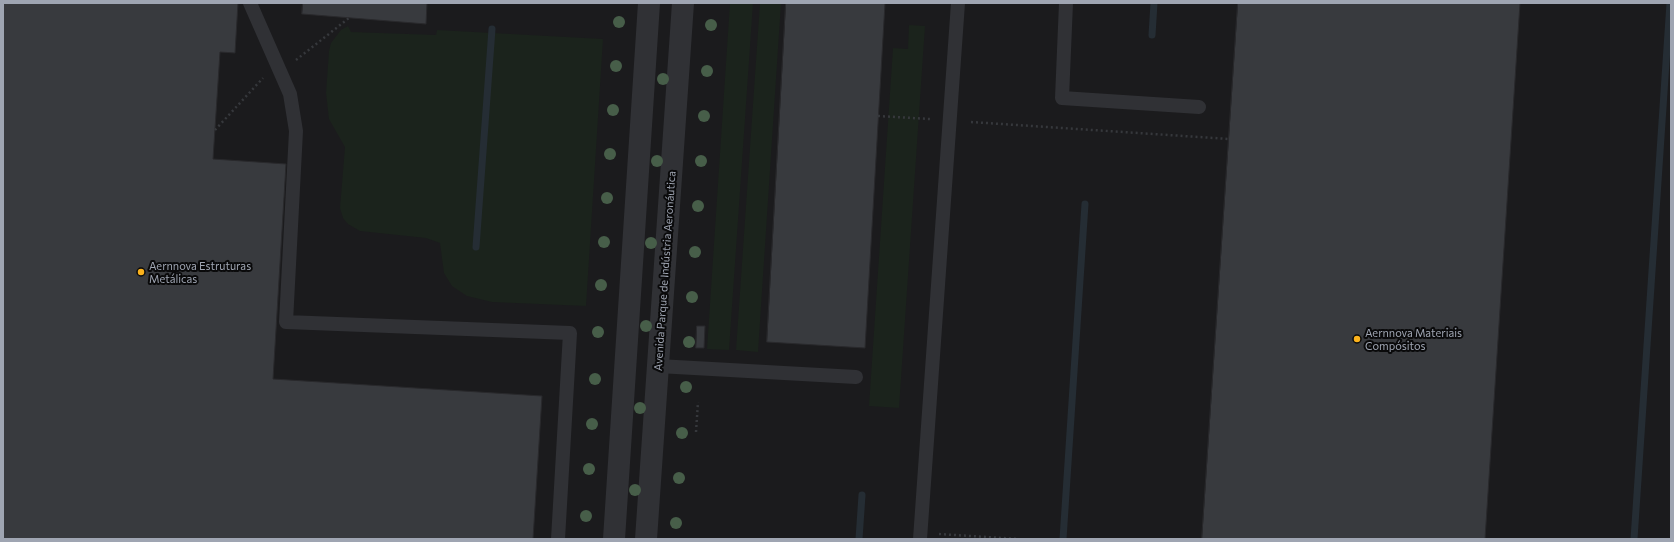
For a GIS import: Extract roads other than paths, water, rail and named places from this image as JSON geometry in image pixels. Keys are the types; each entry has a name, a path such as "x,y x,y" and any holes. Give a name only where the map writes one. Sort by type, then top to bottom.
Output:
{"street":[{"path":"614,539 649,3"},
{"name":"Avenida Parque de Indústria Aeronáutica","path":"646,539 683,3"}],"lane":[{"path":"250,3 290,94 295,116 296,131 286,322 570,333 558,539"},
{"path":"920,536 958,3"},
{"path":"1066,3 1062,98 1199,107"},
{"path":"658,366 856,377"}],"waterway":[{"path":"1152,35 1154,3"},
{"path":"1634,539 1670,3"},
{"path":"476,247 492,29"},
{"path":"1063,539 1085,204"},
{"path":"859,539 862,495"}],"place":[{"name":"Aernnova Estruturas Metálicas","path":"141,272"},
{"name":"Aernnova Materiais Compósitos","path":"1357,339"}]}
